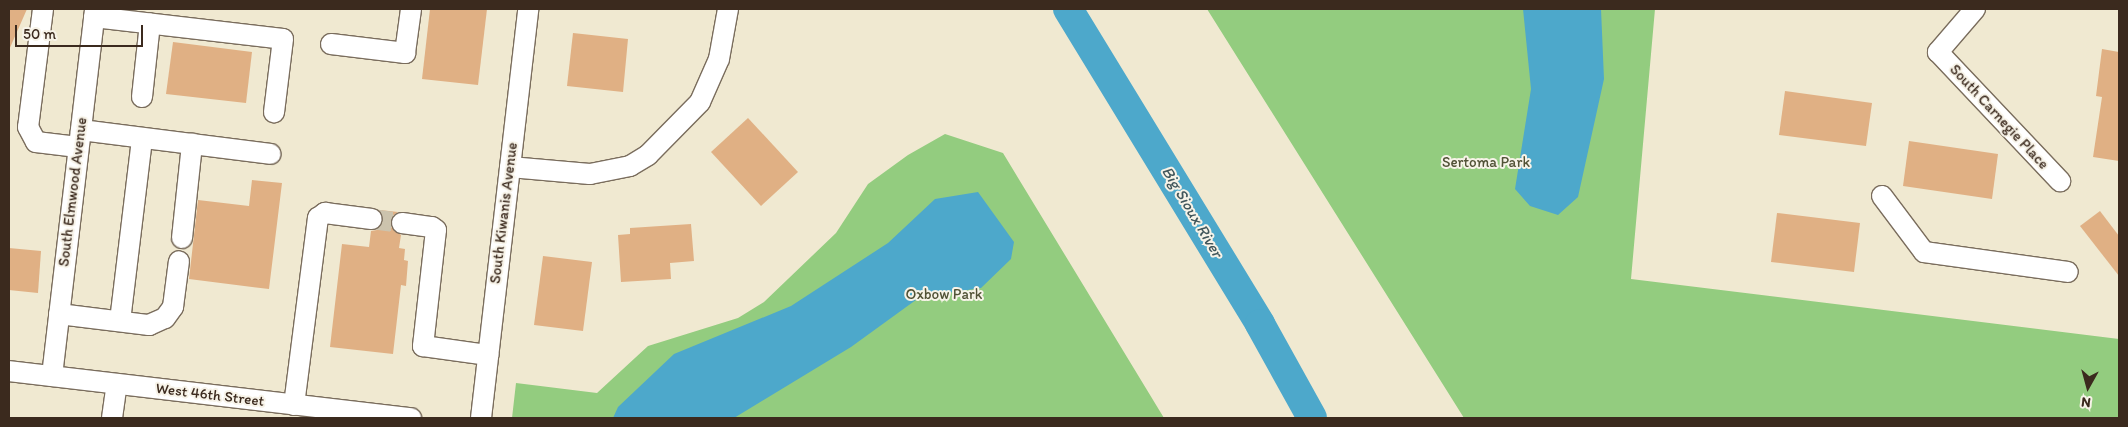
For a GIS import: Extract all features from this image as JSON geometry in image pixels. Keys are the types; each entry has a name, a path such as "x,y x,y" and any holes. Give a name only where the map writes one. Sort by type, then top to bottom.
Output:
{"street":[{"path":"43,9 28,127 36,142 80,138 142,138 270,154"},
{"path":"331,44 405,53 411,9"},
{"name":"South Kiwanis Avenue","path":"481,418 528,9"},
{"path":"510,167 590,174 630,166 648,155 688,117 700,102 719,59 728,9"},
{"name":"South Carnegie Place","path":"1975,9 1938,52 2060,181"},
{"path":"94,13 150,23 283,39 274,112"},
{"name":"South Elmwood Avenue","path":"52,376 94,13"},
{"path":"142,97 150,23"},
{"path":"120,321 142,138"},
{"path":"182,238 192,144"},
{"path":"1882,196 1924,252 2068,272"},
{"path":"286,409 318,218 325,213 372,219"},
{"path":"402,222 432,226 436,230 424,346 488,355"},
{"path":"59,314 149,325 165,318 173,307 179,261"},
{"name":"West 46th Street","path":"9,371 117,384 286,409 411,418"},
{"path":"112,418 117,384"}],"green space":[{"name":"Sertoma Park","path":"1207,9 1655,9 1631,279 2119,339 2119,418 1464,418"},
{"name":"Oxbow Park","path":"945,134 1003,153 1164,418 512,418 516,383 597,393 648,346 738,318 764,302 836,233 868,184 908,155"}],"water":[{"path":"1523,9 1601,9 1604,79 1578,197 1558,215 1530,206 1515,189 1531,89"},
{"path":"978,192 1014,242 1011,259 981,288 920,297 851,347 734,418 613,418 618,407 674,354 791,306 888,243 935,199"}],"building":[{"path":"9,9 27,9 9,50"},
{"path":"430,9 487,9 478,85 422,79"},
{"path":"573,33 628,39 623,92 567,86"},
{"path":"173,42 252,52 246,103 166,94"},
{"path":"2102,49 2119,52 2119,161 2093,157 2102,97 2096,96"},
{"path":"1785,91 1872,103 1866,146 1779,135"},
{"path":"748,118 798,172 761,206 711,152"},
{"path":"1909,141 1998,154 1992,199 1903,186"},
{"path":"252,180 282,183 269,289 189,279 198,200 249,206"},
{"path":"380,210 398,212 392,216 391,227 401,235 399,248 405,249 404,260 408,261 406,286 401,285 393,354 330,347 342,244 369,247 371,231 377,230 384,221"},
{"path":"2100,211 2119,236 2119,276 2080,226"},
{"path":"1777,213 1860,223 1854,272 1771,262"},
{"path":"691,224 694,261 670,263 671,279 621,282 618,235 630,234 630,228"},
{"path":"9,248 41,251 38,293 9,290"},
{"path":"543,256 592,262 583,331 534,325"}],"waterway":[{"name":"Big Sioux River","path":"1068,9 1260,324 1312,418"}],"tunnel":[{"path":"372,219 402,223"}]}
